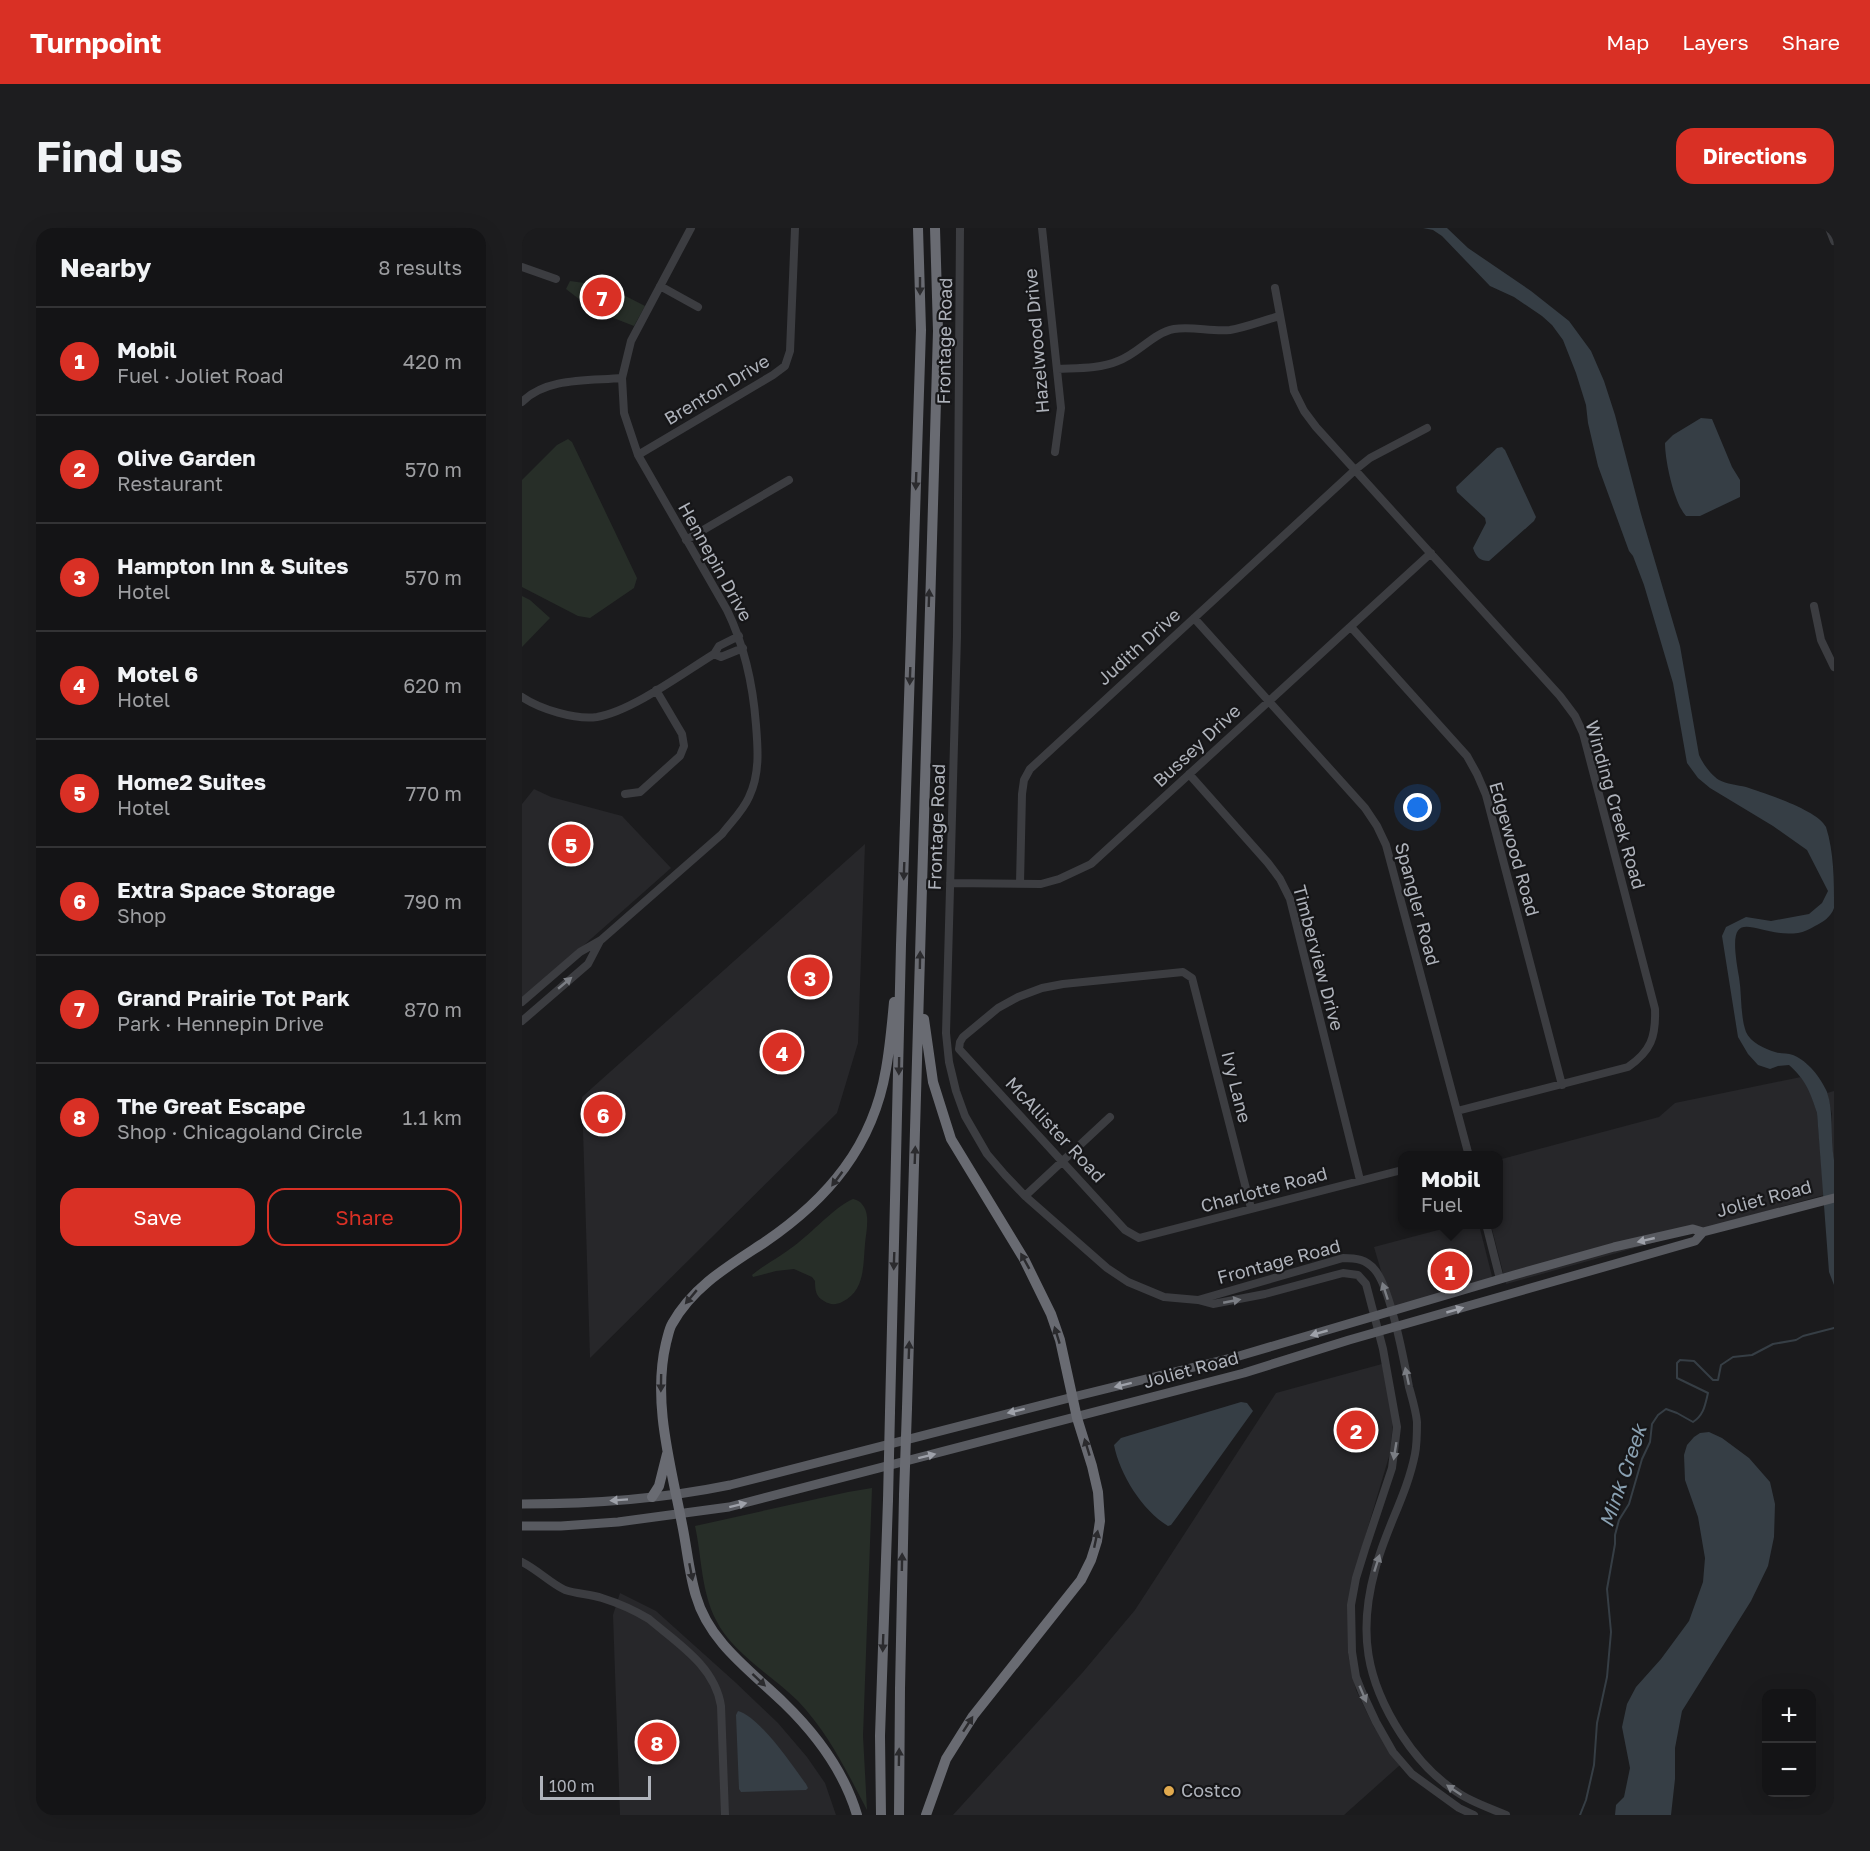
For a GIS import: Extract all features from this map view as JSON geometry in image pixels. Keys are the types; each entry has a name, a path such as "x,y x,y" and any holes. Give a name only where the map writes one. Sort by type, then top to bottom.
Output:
{"highway":[{"path":"881,1815 880,1736 921,330 918,228"},
{"path":"899,1815 904,1495 938,331 935,228"},
{"path":"857,1815 844,1782 826,1750 785,1704 725,1647 706,1620 696,1596 668,1451 661,1395 662,1367 671,1326 700,1287 800,1216 830,1188 867,1134 877,1107 886,1070 902,945"},
{"path":"920,991 933,1082 951,1139 1024,1259 1039,1287 1060,1340 1077,1418 1098,1492 1100,1521 1091,1560 1073,1592 980,1707 962,1733 946,1759 926,1815"},
{"path":"652,1497 659,1486 668,1451"}],"main road":[{"name":"Joliet Road","path":"522,1504 564,1504 677,1495 730,1485 1239,1356 1500,1279 1643,1240 1693,1229 1703,1232 1834,1198"},
{"name":"Joliet Road","path":"522,1526 618,1522 680,1515 740,1504 1244,1373 1695,1241 1703,1232"}],"street":[{"name":"Hennepin Drive","path":"601,940 722,834 749,797 756,776 759,751 753,687 739,636 727,610 638,455 624,413 622,378 631,341 691,228"},
{"name":"Brenton Drive","path":"638,455 785,366 790,351 795,228"},
{"name":"Frontage Road","path":"960,228 957,636 946,1033 949,1062 956,1091 987,1154 1005,1175 1025,1196 1107,1268 1128,1282 1164,1297 1198,1300 1213,1304 1265,1294 1343,1273 1358,1275 1366,1284 1379,1332 1398,1427 1392,1468 1356,1578 1351,1605 1351,1638 1356,1677 1393,1752 1412,1774 1432,1791 1474,1815"},
{"name":"Hazelwood Drive","path":"1042,228 1061,408 1055,452"},
{"path":"1829,228 1834,241"},
{"path":"522,267 556,279"},
{"path":"660,286 698,307"},
{"name":"Winding Creek Road","path":"1275,288 1294,391 1304,411 1560,696 1575,716 1583,733 1655,1009 1653,1038 1639,1060 1628,1067 1457,1111"},
{"path":"1058,369 1098,366 1119,361 1155,337 1172,329 1231,330 1280,316"},
{"path":"522,402 545,387 622,378"},
{"name":"Judith Drive","path":"1020,884 1022,794 1024,780 1030,769 1355,470 1370,458 1427,428"},
{"path":"686,540 789,480"},
{"name":"Bussey Drive","path":"950,883 1041,884 1059,879 1091,864 1431,553"},
{"path":"1814,606 1821,640 1834,667"},
{"name":"Spangler Road","path":"1194,618 1365,808 1386,845 1457,1111 1465,1151"},
{"name":"Edgewood Road","path":"1351,627 1467,756 1477,774 1486,795 1562,1085"},
{"path":"522,697 547,710 574,716 595,717 614,712 656,690 714,654 719,646 739,636"},
{"path":"714,654 721,657 743,648"},
{"path":"624,794 640,792 680,756 684,746 682,734 656,690"},
{"name":"Timberview Drive","path":"1189,774 1268,863 1280,879 1290,899 1360,1180"},
{"path":"522,1002 580,952 601,940"},
{"path":"522,1022 588,963 601,940"},
{"name":"McAllister Road","path":"1133,1236 959,1049 960,1042 998,1008 1042,988 1183,972 1189,974"},
{"name":"Ivy Lane","path":"1189,974 1192,978 1251,1208"},
{"path":"1025,1196 1110,1117"},
{"name":"Charlotte Road","path":"1133,1236 1139,1238 1398,1171"},
{"path":"1487,1229 1500,1279"},
{"name":"Frontage Road","path":"1198,1300 1343,1258 1366,1261 1380,1277 1396,1327 1417,1422 1415,1452 1407,1485 1375,1568 1369,1593 1366,1643 1374,1684 1388,1714 1419,1760 1458,1793 1506,1815"},
{"path":"522,1562 564,1589 601,1598 642,1614 706,1670 717,1688 721,1706 725,1815"},
{"path":"1393,1752 1407,1744"}],"shaded area":[{"path":"1423,228 1447,228 1468,248 1531,291 1569,321 1591,351 1615,415 1680,646 1699,755 1705,766 1719,780 1765,793 1802,808 1813,814 1826,827 1833,867 1834,908 1831,914 1821,923 1798,933 1782,933 1746,927 1739,929 1735,952 1743,1019 1748,1036 1767,1049 1793,1055 1804,1061 1818,1076 1827,1092 1834,1160 1834,1285 1829,1272 1817,1113 1807,1087 1789,1065 1770,1069 1758,1065 1738,1037 1722,936 1726,927 1746,917 1771,921 1809,914 1822,903 1828,891 1807,850 1773,826 1710,788 1698,778 1687,763 1673,683 1644,585 1598,466 1586,405 1563,340 1542,316 1514,297 1490,286 1442,236 1433,230"},
{"path":"570,281 606,286 645,306 634,326 593,310 566,289"},
{"path":"1701,418 1712,419 1732,467 1740,480 1740,497 1700,516 1686,516 1678,502 1671,481 1665,443 1673,435"},
{"path":"568,439 572,442 637,578 634,588 590,618 578,616 522,587 522,480 557,445"},
{"path":"1502,447 1536,517 1489,561 1486,561 1479,558 1473,548 1486,523 1485,518 1457,492 1456,487 1497,448"},
{"path":"522,596 550,618 522,647"},
{"path":"534,789 551,797 622,816 671,868 522,1000 522,804"},
{"path":"865,844 858,1043 837,1113 590,1358 582,1097"},
{"path":"1801,1077 1809,1088 1817,1113 1824,1195 1506,1284 1492,1229 1503,1229 1503,1159 1659,1117 1675,1103"},
{"path":"1834,1091 1834,1160 1831,1143 1832,1114 1827,1093"},
{"path":"853,1199 864,1207 867,1225 863,1269 859,1285 850,1297 838,1304 826,1302 818,1295 812,1277 794,1269 753,1277 752,1275 757,1271 794,1246 838,1208"},
{"path":"1442,1229 1480,1229 1494,1284 1393,1311 1374,1247"},
{"path":"1382,1364 1393,1422 1390,1453 1355,1571 1348,1654 1356,1690 1374,1727 1400,1765 1344,1815 953,1815 1083,1672 1135,1610 1276,1393"},
{"path":"1241,1402 1247,1403 1253,1411 1177,1517 1168,1526 1149,1511 1134,1491 1121,1468 1114,1445 1121,1438"},
{"path":"1709,1432 1722,1438 1749,1458 1770,1482 1775,1504 1774,1537 1768,1566 1751,1601 1682,1711 1675,1748 1675,1779 1671,1815 1615,1815 1616,1805 1624,1797 1630,1768 1622,1727 1627,1704 1636,1687 1661,1659 1689,1621 1703,1582 1705,1558 1698,1517 1685,1480 1684,1455 1687,1445 1694,1437 1700,1433"},
{"path":"872,1488 863,1736 867,1810 819,1726 798,1701 742,1654 723,1632 707,1598 695,1526"},
{"path":"620,1593 656,1611 778,1723 807,1757 825,1783 836,1815 620,1815 613,1615"},
{"path":"738,1711 756,1722 775,1743 806,1784 808,1788 806,1790 741,1792 739,1789 736,1715"}],"waterway":[{"name":"Mink Creek","path":"1580,1815 1594,1765 1597,1723 1607,1677 1611,1632 1607,1589 1619,1520 1629,1504 1642,1459 1650,1442 1652,1424 1658,1415 1666,1409 1693,1422 1702,1413 1708,1393 1677,1378 1677,1363 1680,1360 1694,1361 1713,1380 1718,1380 1721,1365 1733,1357 1752,1355 1773,1344 1796,1340 1834,1328"}],"place":[{"name":"Grand Prairie Tot Park","path":"602,297"},
{"name":"Home2 Suites","path":"571,844"},
{"name":"Hampton Inn & Suites","path":"810,977"},
{"name":"Motel 6","path":"782,1052"},
{"name":"Extra Space Storage","path":"603,1114"},
{"name":"Mobil","path":"1450,1271"},
{"name":"Olive Garden","path":"1356,1430"},
{"name":"The Great Escape","path":"657,1742"},
{"name":"Costco","path":"1169,1791"}]}
